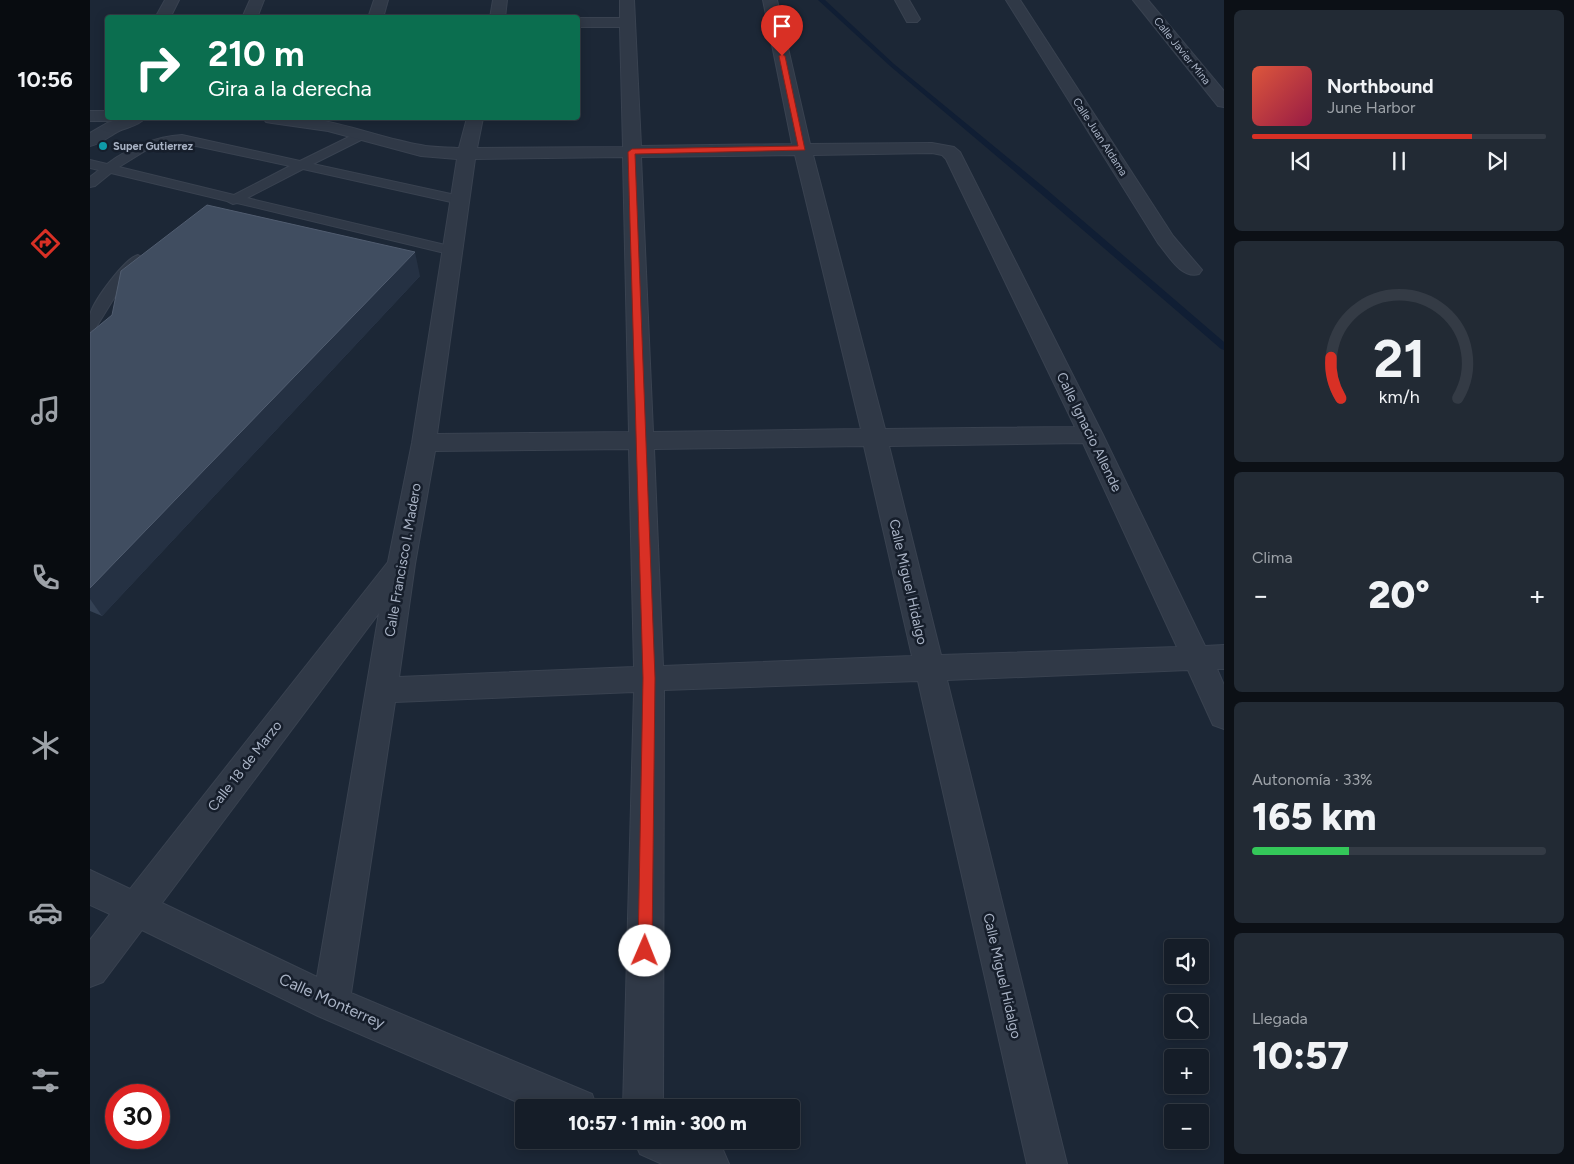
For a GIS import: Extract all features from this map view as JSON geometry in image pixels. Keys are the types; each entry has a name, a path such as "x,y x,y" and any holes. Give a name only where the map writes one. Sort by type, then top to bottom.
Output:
{"street":[{"path":"164,15 172,0"},
{"path":"250,15 257,0"},
{"path":"376,15 381,0"},
{"path":"498,15 500,0"},
{"name":"Calle Miguel Hidalgo","path":"770,0 802,148 875,439 928,670 1047,1164"},
{"path":"902,0 912,19"},
{"name":"Calle Juan Aldama","path":"1013,0 1166,239 1192,270"},
{"name":"Calle Javier Mina","path":"1140,0 1224,102"},
{"path":"580,23 627,11 649,678 643,1099"},
{"path":"90,141 131,120"},
{"path":"302,120 331,122 361,135 421,151 467,154 802,148"},
{"name":"Calle Francisco I. Madero","path":"331,1003 401,564 424,443 467,154 475,120"},
{"name":"Calle Ignacio Allende","path":"802,148 932,148 948,151 954,156 1091,435 1211,658 1224,716"},
{"path":"424,443 1091,435"},
{"name":"Calle 18 de Marzo","path":"90,969 401,564"},
{"path":"382,690 649,678 928,670 1211,658"},
{"name":"Calle Monterrey","path":"90,887 331,1003 557,1099"},
{"path":"675,1149 709,1164"}],"lane":[{"path":"213,210 361,135"},
{"path":"90,183 141,147 167,138 182,139 302,164 460,200"},
{"path":"90,164 453,251"},
{"path":"90,326 121,275 149,250"}],"building":[{"path":"207,205 415,252 90,588 90,333 112,315 121,271"}],"waterway":[{"path":"821,0 892,65 1043,191 1224,347"}],"place":[{"name":"Super Gutierrez","path":"103,146"}],"route":[{"path":"645,951 649,678 632,152 802,148 782,56"}]}
